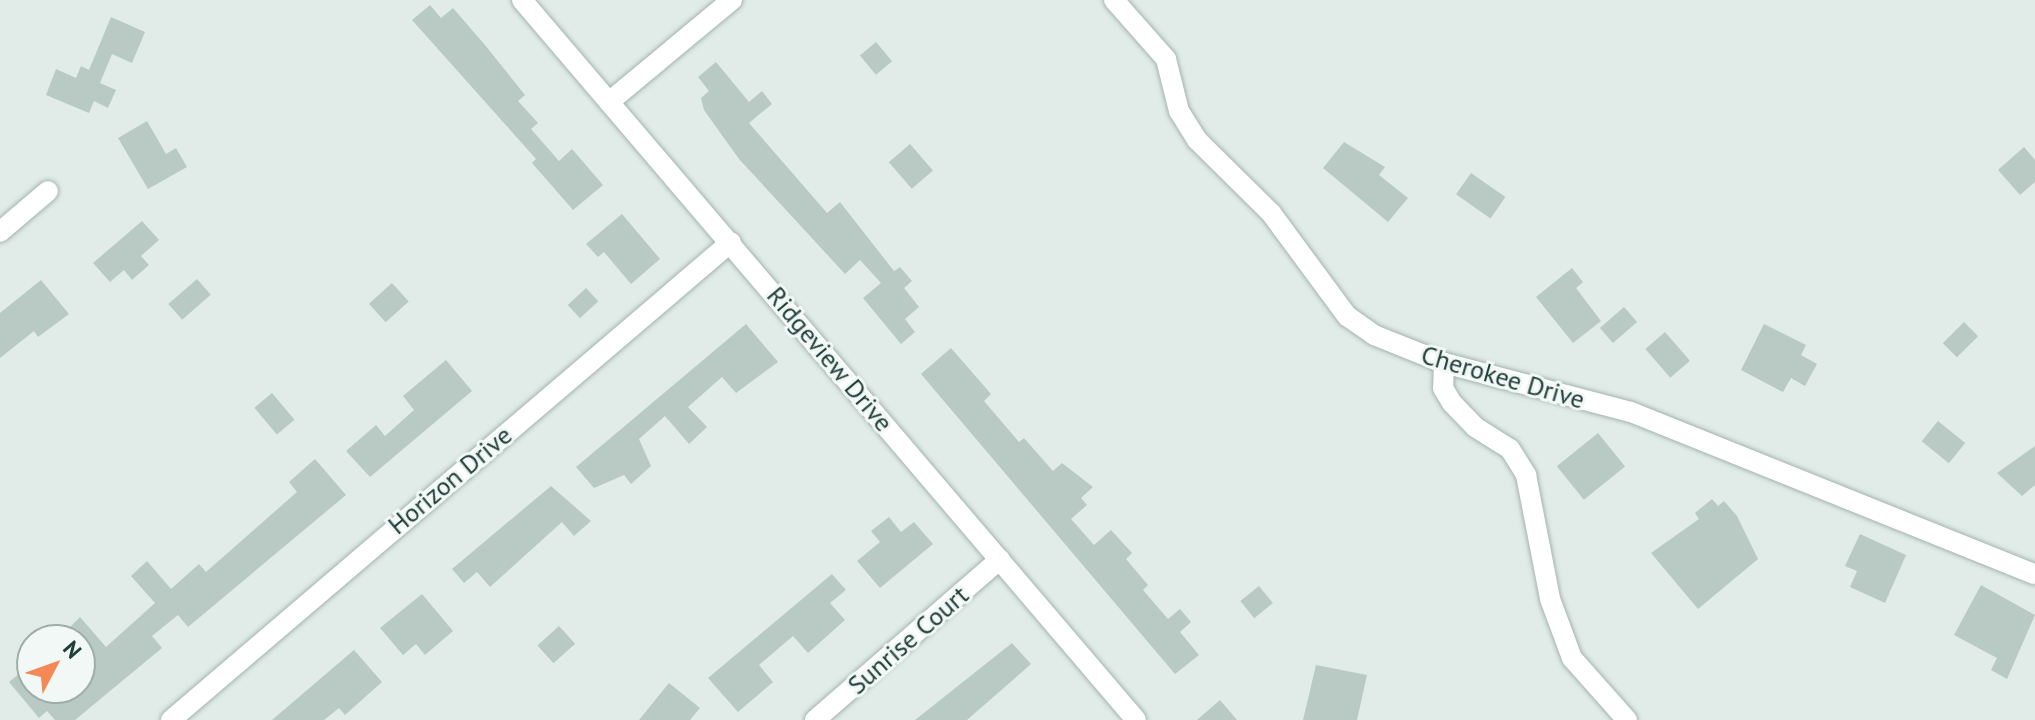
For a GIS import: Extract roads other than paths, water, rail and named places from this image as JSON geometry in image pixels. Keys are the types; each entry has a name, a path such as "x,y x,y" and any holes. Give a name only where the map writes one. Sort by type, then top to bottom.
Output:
{"street":[{"name":"Ridgeview Drive","path":"522,0 1135,719"},
{"path":"609,102 732,0"},
{"name":"Cherokee Drive","path":"1114,0 1166,59 1179,111 1197,140 1271,213 1347,316 1392,345 1444,363 1631,412 2035,574"},
{"path":"0,232 48,191"},
{"name":"Horizon Drive","path":"171,720 731,242"},
{"path":"1444,363 1443,388 1452,403 1475,427 1510,449 1526,475 1550,599 1572,658 1627,720"},
{"name":"Sunrise Court","path":"815,720 1000,559"}]}
